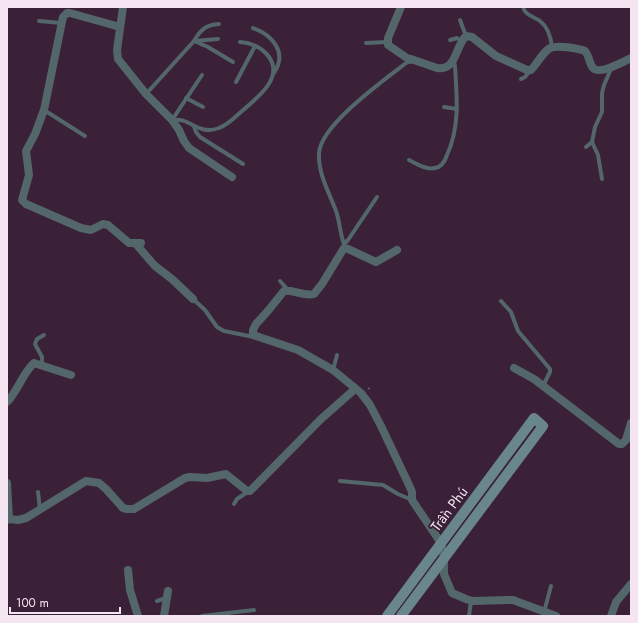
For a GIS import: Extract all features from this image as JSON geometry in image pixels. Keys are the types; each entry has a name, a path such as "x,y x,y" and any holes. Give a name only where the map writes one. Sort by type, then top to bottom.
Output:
{"main road":[{"name":"Trần Phú","path":"387,616 534,418 543,426 401,616"}],"street":[{"path":"123,7 117,50 118,59 146,94 172,120 189,148 232,177"},
{"path":"402,7 390,31 387,42 391,48 410,60 411,59 441,68 449,66 464,39 472,37 496,56 522,68 531,70 552,48 570,48 585,51 592,67 597,70 602,70 631,58"},
{"path":"120,27 70,13 64,14 44,110 35,134 26,151 29,175 22,200 26,204 81,228 91,230 103,224 108,225 129,243 138,243 155,266 172,279 193,299"},
{"path":"397,250 376,262 344,246 322,284 314,294 305,295 284,291 268,312 256,324 252,333 254,337 298,350 333,370 361,393 370,405 381,426 412,492 412,500 441,543 444,557 444,574 450,589 456,595 472,601 510,600 556,616"},
{"path":"7,402 33,364 36,363 71,375"},
{"path":"514,368 544,386 619,444 622,444 626,440 631,423"},
{"path":"7,483 8,520 22,519 86,481 100,483 123,508 127,509 134,509 185,478 190,477 201,478 226,474 249,491 321,419 355,389"},
{"path":"128,570 130,590 138,616"},
{"path":"611,616 616,602 631,584"},
{"path":"164,616 168,594"}],"lane":[{"path":"523,7 524,11 541,22 545,27 551,41 552,48"},
{"path":"450,40 457,38 464,39 460,20"},
{"path":"39,21 61,23"},
{"path":"146,94 194,41 200,31 210,25 219,24"},
{"path":"172,120 181,120 203,130 210,130 226,124 265,90 278,68 280,61 278,49 272,39 262,31 253,28"},
{"path":"194,41 218,39"},
{"path":"194,41 208,47 233,62"},
{"path":"240,42 255,46 264,51 273,64 274,73"},
{"path":"366,43 387,42"},
{"path":"236,82 255,46"},
{"path":"344,246 336,213 320,170 319,151 326,136 339,119 410,60"},
{"path":"409,160 428,168 435,168 440,166 444,161 452,146 457,109 453,61"},
{"path":"602,179 598,155 592,142 594,129 602,112 602,93 604,85 612,66"},
{"path":"521,79 531,70"},
{"path":"172,120 202,74"},
{"path":"186,98 204,107"},
{"path":"444,107 457,109"},
{"path":"44,110 85,136"},
{"path":"194,126 200,137 243,164"},
{"path":"586,147 592,142"},
{"path":"344,246 377,198"},
{"path":"280,281 289,291"},
{"path":"193,299 205,310 217,327 224,331 254,337"},
{"path":"501,301 511,312 518,331 550,369 544,386"},
{"path":"42,365 42,357 35,346 35,342 38,338 44,335"},
{"path":"333,370 337,355"},
{"path":"340,481 383,485 412,500"},
{"path":"234,504 237,499 249,491"},
{"path":"38,492 40,509"},
{"path":"544,612 551,586"},
{"path":"157,601 168,594"},
{"path":"469,616 472,601"},
{"path":"202,616 254,610"}]}
